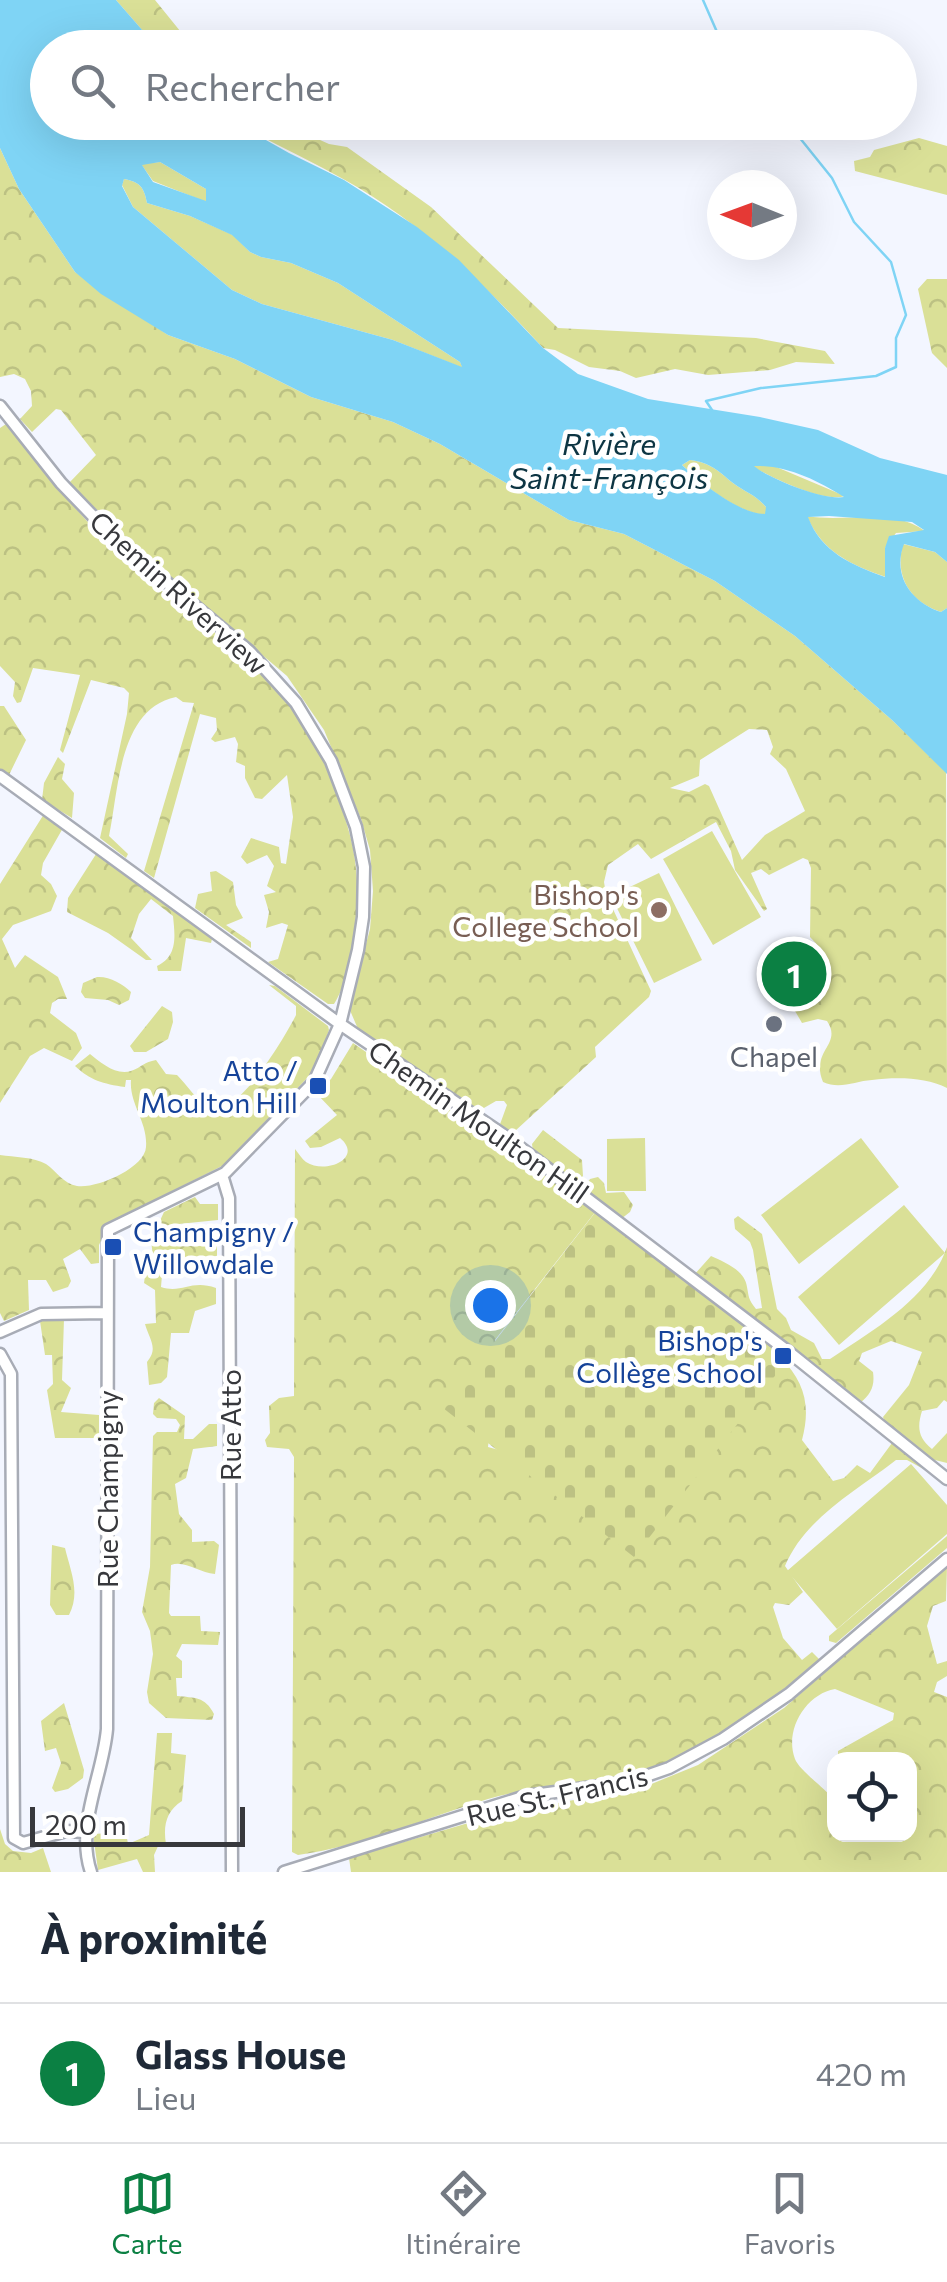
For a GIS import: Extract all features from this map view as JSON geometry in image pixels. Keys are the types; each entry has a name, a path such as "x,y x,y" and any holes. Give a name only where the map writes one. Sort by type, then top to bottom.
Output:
{"street":[{"name":"Chemin Riverview","path":"0,406 97,521 144,567 249,651 319,736 356,828 364,867 361,934 340,1024"},
{"name":"Chemin Moulton Hill","path":"0,776 340,1024 505,1136 947,1478"},
{"path":"222,1175 314,1082 340,1024"},
{"name":"Rue Champigny","path":"91,1872 85,1832 108,1728 108,1230 222,1175"},
{"name":"Rue Atto","path":"222,1175 229,1198 232,1872"},
{"path":"0,1332 41,1314 106,1313"},
{"path":"0,1354 12,1374 14,1838 23,1844 66,1831 85,1832"},
{"name":"Rue St. Francis","path":"284,1872 526,1796 629,1782 669,1768 723,1740 789,1694 947,1558"}],"green space":[{"path":"116,0 155,0 179,30 142,30"},
{"path":"917,139 947,146 947,195 855,171 854,161 870,157 874,150"},
{"path":"269,140 320,140 347,147 431,207 558,328 756,338 825,351 835,364 796,362 770,370 708,375 675,369 636,378 620,371 589,367 543,348 498,300 426,235 345,180"},
{"name":"Bishop's College School","path":"0,148 19,189 75,272 168,335 235,359 311,397 393,422 440,444 569,520 624,534 715,581 795,636 946,772 947,1088 911,1079 841,1085 823,1082 820,1062 831,1029 827,1021 818,1019 802,1023 791,1004 803,981 825,964 810,937 808,860 803,858 769,875 761,869 751,873 767,909 764,911 735,870 731,851 716,822 651,859 638,844 608,865 606,894 651,991 649,997 595,1047 596,1057 515,1131 508,1133 499,1127 507,1105 504,1101 496,1101 477,1112 358,1029 349,1008 370,929 370,850 324,730 287,676 139,550 69,483 96,455 61,410 56,409 32,432 20,419 32,406 25,379 14,374 0,377","holes":["749,729 767,730 773,747 770,754 786,769 805,811 765,835 742,860 709,786 705,784 689,792 670,788 699,776 700,760"]},
{"path":"160,162 206,189 206,202 153,181 141,164"},
{"path":"124,179 140,186 147,203 233,235 261,257 291,263 338,283 460,362 463,368 393,340 262,304 232,290 133,207 122,185"},
{"path":"927,279 947,279 947,368 932,353 918,289"},
{"path":"6,424 101,536 261,673 308,731 345,819 357,878 351,955 334,1004 328,1004 268,962 278,959 288,925 266,928 269,912 264,895 276,892 267,886 274,866 267,855 247,864 241,857 251,838 279,847 281,863 286,864 293,817 287,775 262,799 255,798 245,778 245,766 236,762 235,737 215,742 211,739 217,730 216,718 200,714 154,878 144,871 194,703 176,697 157,704 132,734 109,836 128,854 126,858 100,838 129,693 124,688 91,680 63,753 60,750 80,675 33,668 21,702 17,703 13,696 15,682 0,666 0,428"},
{"path":"690,460 713,468 754,497 766,507 766,515 743,509 710,489 682,465"},
{"path":"751,466 774,466 845,496 811,493"},
{"path":"807,516 883,518 925,531 896,533 885,548 886,577 839,556 821,539"},
{"path":"903,544 935,552 947,562 947,608 941,612 921,602 907,586 901,567"},
{"path":"0,706 4,706 26,740 9,775 0,771"},
{"path":"58,757 65,764 62,779 74,793 72,818 42,800 44,783"},
{"path":"44,814 63,828 43,863 41,875 57,896 51,911 13,925 2,939 15,968 25,955 58,977 67,999 52,1003 50,1013 76,1033 82,1048 72,1061 44,1048 30,1056 0,1103 0,884"},
{"path":"712,831 761,917 713,945 663,859"},
{"path":"98,851 212,939 211,943 186,938 181,971 158,971 157,966 172,951 174,923 173,916 151,899 139,914 131,938 152,960 67,912 68,898"},
{"path":"216,871 233,882 236,905 243,918 226,925 251,942 251,948 195,908 198,894 212,891 210,872"},
{"path":"659,873 702,960 654,983 611,896"},
{"path":"97,977 124,986 131,992 129,1000 119,1005 85,998 81,992 83,983"},
{"path":"269,985 328,1026 315,1070 222,1166 109,1223 99,1245 99,1263 91,1264 80,1249 63,1259 71,1281 68,1287 53,1292 46,1280 28,1280 29,1310 4,1321 0,1313 0,1155 46,1164 77,1186 107,1181 129,1169 144,1155 146,1147 131,1080 126,1080 125,1087 110,1084 75,1066 90,1054 120,1072 156,1060 166,1074 177,1075 206,1105 221,1109 259,1074 296,1015 296,1006"},
{"path":"162,1006 172,1012 168,1039 146,1052 134,1052 130,1046"},
{"path":"353,1043 596,1211 495,1340 498,1362 488,1447 547,1463 780,1357 804,1395 802,1440 833,1481 844,1478 857,1465 870,1473 892,1443 936,1476 907,1460 896,1460 833,1507 805,1534 785,1566 803,1592 789,1605 775,1603 773,1607 783,1638 802,1660 812,1652 820,1660 718,1735 653,1767 508,1794 371,1838 298,1855 292,1852 294,1457 289,1449 267,1447 265,1440 270,1433 269,1406 279,1398 294,1396 295,1149 314,1166 332,1165 345,1158 348,1152 340,1138 310,1148 305,1141 337,1115 316,1093 331,1079"},
{"path":"543,1130 582,1160 583,1176 575,1183 533,1151 532,1144"},
{"path":"645,1138 646,1191 607,1191 607,1139"},
{"path":"861,1138 899,1187 799,1264 761,1215"},
{"path":"598,1177 606,1193 624,1192 633,1205 621,1219 583,1189 590,1179"},
{"path":"195,1197 200,1204 218,1204 218,1220 169,1225 170,1243 217,1246 217,1256 190,1257 162,1275 161,1287 216,1288 216,1304 195,1311 189,1333 171,1333 167,1377 161,1383 149,1385 147,1362 153,1348 145,1324 156,1323 155,1290 144,1283 145,1276 155,1269 157,1257 153,1257 151,1240 164,1212"},
{"path":"904,1205 945,1253 839,1345 798,1297"},
{"path":"597,1210 788,1359 634,1557 443,1408"},
{"path":"738,1216 762,1234 777,1309 791,1330 814,1343 822,1359 830,1359 898,1312 927,1282 947,1247 947,1402 922,1411 919,1427 932,1449 947,1433 947,1463 931,1459 883,1417 909,1385 922,1352 891,1341 862,1353 859,1361 873,1372 873,1381 860,1403 694,1275 711,1256 722,1261 742,1276 752,1303 756,1309 762,1308 753,1250 735,1229 734,1219"},
{"path":"64,1319 62,1380 71,1388 61,1412 99,1415 99,1438 55,1438 47,1390 53,1384 52,1355 45,1355 40,1321"},
{"path":"159,1398 185,1416 184,1439 193,1439 209,1424 217,1424 217,1446 193,1449 186,1478 175,1484 179,1514 192,1530 192,1542 214,1541 219,1545 215,1574 182,1564 171,1565 169,1613 200,1616 201,1631 220,1632 218,1645 182,1644 176,1656 182,1661 182,1678 176,1678 177,1696 203,1701 214,1714 212,1720 166,1718 149,1703 147,1692 153,1654 142,1612 150,1567 153,1436 157,1432 177,1432 180,1425 176,1419 157,1418 153,1414"},
{"path":"911,1464 947,1505 947,1534 837,1629 787,1571"},
{"path":"947,1536 947,1548 836,1643 829,1641 829,1636"},
{"path":"52,1545 65,1548 72,1573 74,1598 69,1615 56,1615 50,1605"},
{"path":"947,1566 946,1601 933,1606 927,1626 937,1664 947,1661 947,1676 937,1682 934,1692 947,1697 947,1872 351,1872 349,1858 499,1814 644,1787 698,1765 784,1708"},
{"path":"64,1703 84,1770 83,1778 68,1789 55,1792 52,1788 61,1763 56,1748 45,1751 41,1721"},
{"path":"157,1733 172,1733 171,1753 186,1755 182,1801 167,1820 166,1844 159,1844 154,1855 155,1872 143,1872 137,1859 98,1870 93,1834 126,1832 128,1844 149,1835"},
{"path":"0,1829 5,1844 13,1851 31,1853 43,1848 51,1872 0,1872"}],"water":[{"name":"Rivière Saint-François","path":"0,0 116,0 142,30 30,30 30,140 266,140 344,180 417,227 459,260 543,348 578,374 648,399 818,430 880,458 947,475 947,562 935,552 904,544 901,566 907,586 921,602 941,612 947,608 947,774 892,720 795,636 715,581 624,534 569,520 440,444 393,422 311,397 235,359 168,335 101,294 75,272 19,189 0,148","holes":["160,162 206,189 206,201 153,182 142,165","124,179 143,189 147,203 232,235 261,257 291,263 338,283 460,362 462,367 393,340 262,304 232,290 133,207 122,186","690,460 713,468 762,503 765,514 733,503 682,465","754,466 801,475 844,497 810,492","808,517 912,522 924,530 889,536 885,577 839,556 821,539"]}],"waterway":[{"path":"703,0 716,30"},
{"path":"712,410 706,401 761,388 876,376 896,367 896,338 906,315 891,262 854,222 832,178 801,140"}],"place":[{"name":"Bishop's College School","path":"659,910"},
{"name":"Glass House","path":"794,974"},
{"name":"Chapel","path":"774,1024"},
{"name":"Atto / Moulton Hill","path":"318,1086"},
{"name":"Champigny / Willowdale","path":"113,1247"},
{"name":"Bishop's Collège School","path":"783,1356"}]}
